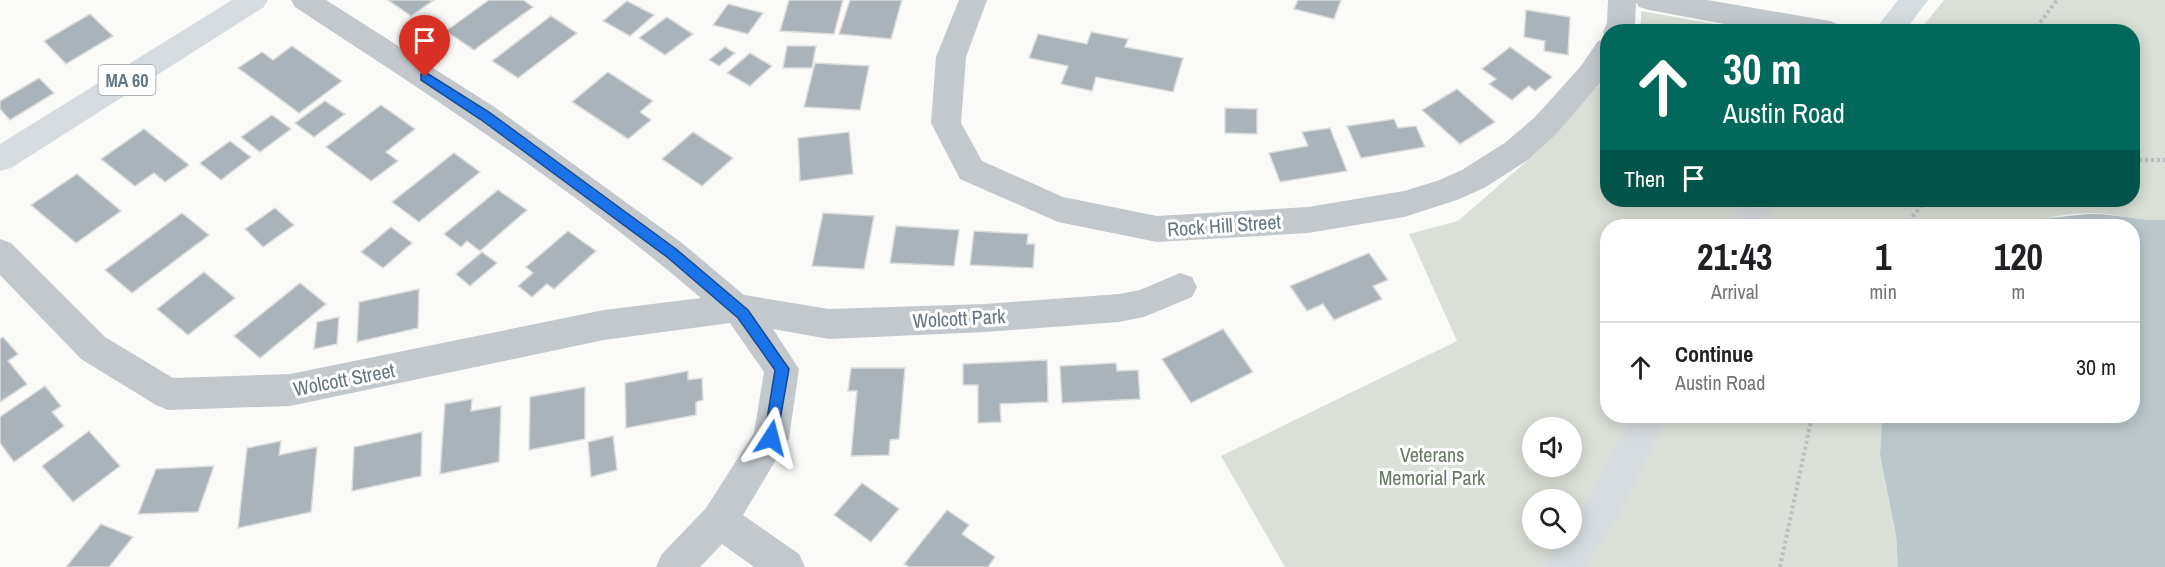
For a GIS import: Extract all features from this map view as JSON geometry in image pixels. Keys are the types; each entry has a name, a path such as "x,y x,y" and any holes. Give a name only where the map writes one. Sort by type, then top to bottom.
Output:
{"main road":[{"name":"MA 60","path":"0,159 254,0"},
{"path":"1894,24 1914,0"},
{"path":"1562,567 1600,513 1646,423"}],"street":[{"path":"305,0 484,116 671,253 743,314 782,369 771,438 719,520 675,567"},
{"name":"Rock Hill Street","path":"973,0 951,57 946,123 971,170 1058,209 1157,229 1308,219 1404,204 1446,191 1473,179 1517,151 1546,124 1592,74 1600,62"},
{"path":"1621,24 1622,0"},
{"path":"1649,0 1785,24"},
{"name":"Wolcott Street","path":"0,253 93,348 168,394 290,390 604,325 736,308"},
{"name":"Wolcott Park","path":"736,308 829,324 985,318 1119,308 1144,303 1180,287"},
{"path":"719,520 786,567"}],"path":[{"path":"2039,24 2056,0"},
{"path":"2140,160 2165,160"},
{"path":"1911,219 1920,207"},
{"path":"1779,567 1810,423"}],"green space":[{"name":"Veterans Memorial Park","path":"1944,0 2165,0 2165,220 2087,213 2046,219 1600,219 1600,423 1882,423 1880,455 1896,535 1898,567 1285,567 1221,456 1457,341 1409,234 1458,221 1536,153 1600,84 1600,207 2140,207 2140,24 1925,24"},
{"path":"1641,11 1714,24 1640,24"}],"shaded area":[{"path":"2088,214 2165,220 2165,567 1898,567 1896,535 1880,455 1882,423 2140,423 2140,219 2040,219"}],"building":[{"path":"388,0 434,0 411,16"},
{"path":"489,0 523,0 533,7 474,50 446,31"},
{"path":"789,0 843,0 834,34 780,31"},
{"path":"850,0 902,0 891,39 839,34"},
{"path":"1298,0 1341,0 1334,19 1294,9"},
{"path":"627,1 654,15 630,36 603,21"},
{"path":"728,4 763,13 748,34 713,25"},
{"path":"1526,10 1570,17 1568,55 1544,51 1545,41 1524,37"},
{"path":"90,14 113,36 66,64 44,41"},
{"path":"551,16 577,33 518,78 492,61"},
{"path":"667,17 693,34 665,55 639,38"},
{"path":"1091,32 1128,39 1125,47 1183,58 1173,92 1096,77 1092,91 1061,84 1068,66 1029,58 1038,34 1087,44"},
{"path":"292,46 342,81 299,113 238,68 262,52 273,60"},
{"path":"787,46 816,46 812,68 783,68"},
{"path":"725,47 735,53 719,66 709,60"},
{"path":"1510,47 1552,77 1535,91 1529,86 1512,100 1489,84 1496,79 1482,69"},
{"path":"750,53 772,66 750,86 727,73"},
{"path":"815,63 869,66 860,110 804,107"},
{"path":"608,72 653,101 640,112 651,120 628,139 572,102"},
{"path":"39,78 54,93 10,120 0,109 0,101"},
{"path":"1457,89 1495,122 1460,144 1422,110"},
{"path":"325,101 345,114 314,137 295,123"},
{"path":"381,105 415,129 386,152 398,161 371,181 326,147"},
{"path":"1225,108 1257,109 1257,134 1225,133"},
{"path":"272,115 291,129 260,152 241,137"},
{"path":"1394,119 1398,128 1416,126 1425,147 1361,158 1347,126"},
{"path":"1330,128 1347,171 1280,182 1269,153 1308,146 1302,132"},
{"path":"144,129 189,165 165,182 154,173 135,186 101,159"},
{"path":"693,132 733,158 702,186 662,159"},
{"path":"849,132 853,174 800,181 798,138"},
{"path":"230,141 251,157 221,180 200,163"},
{"path":"454,153 480,172 419,222 392,202"},
{"path":"77,174 121,211 76,243 31,205"},
{"path":"498,190 527,210 480,251 467,241 461,247 444,234"},
{"path":"275,208 294,225 263,247 245,229"},
{"path":"182,213 209,235 132,293 105,270"},
{"path":"823,213 874,216 864,269 812,266"},
{"path":"896,226 959,230 954,266 890,263"},
{"path":"391,227 412,243 383,268 361,252"},
{"path":"568,231 596,251 554,289 547,284 532,297 518,286 533,273 526,267"},
{"path":"974,231 1028,234 1027,244 1035,244 1033,268 970,265"},
{"path":"482,252 497,263 470,286 456,274"},
{"path":"1369,253 1388,280 1373,286 1382,299 1334,320 1323,304 1307,311 1290,286"},
{"path":"204,272 235,298 188,335 157,309"},
{"path":"300,283 326,304 260,358 234,336"},
{"path":"419,289 418,328 357,342 359,302"},
{"path":"339,317 337,344 314,349 317,322"},
{"path":"1223,329 1253,372 1191,403 1162,359"},
{"path":"3,337 18,354 8,361 27,384 0,402 0,339"},
{"path":"1047,360 1048,402 1000,404 1001,422 978,423 978,385 963,385 963,364"},
{"path":"1116,363 1117,371 1138,370 1140,399 1062,403 1060,366"},
{"path":"851,368 905,368 899,439 890,440 889,455 851,456 857,391 848,391"},
{"path":"688,371 688,380 702,378 703,400 696,402 696,415 626,428 625,383"},
{"path":"45,386 61,406 52,412 64,426 14,462 0,443 0,417"},
{"path":"585,387 585,439 529,450 530,397"},
{"path":"472,399 471,411 501,406 499,462 440,474 445,404"},
{"path":"89,431 120,466 73,502 42,466"},
{"path":"422,432 421,476 352,491 354,447"},
{"path":"613,436 617,470 591,477 588,442"},
{"path":"281,441 279,455 317,447 311,512 238,528 247,448"},
{"path":"214,466 198,512 138,514 156,469"},
{"path":"862,483 899,509 871,542 834,515"},
{"path":"947,510 969,525 962,534 995,557 988,567 909,567 904,564"},
{"path":"101,524 133,537 109,567 66,567"}],"route":[{"path":"425,77 484,116 671,253 743,314 782,369 771,438"}]}
